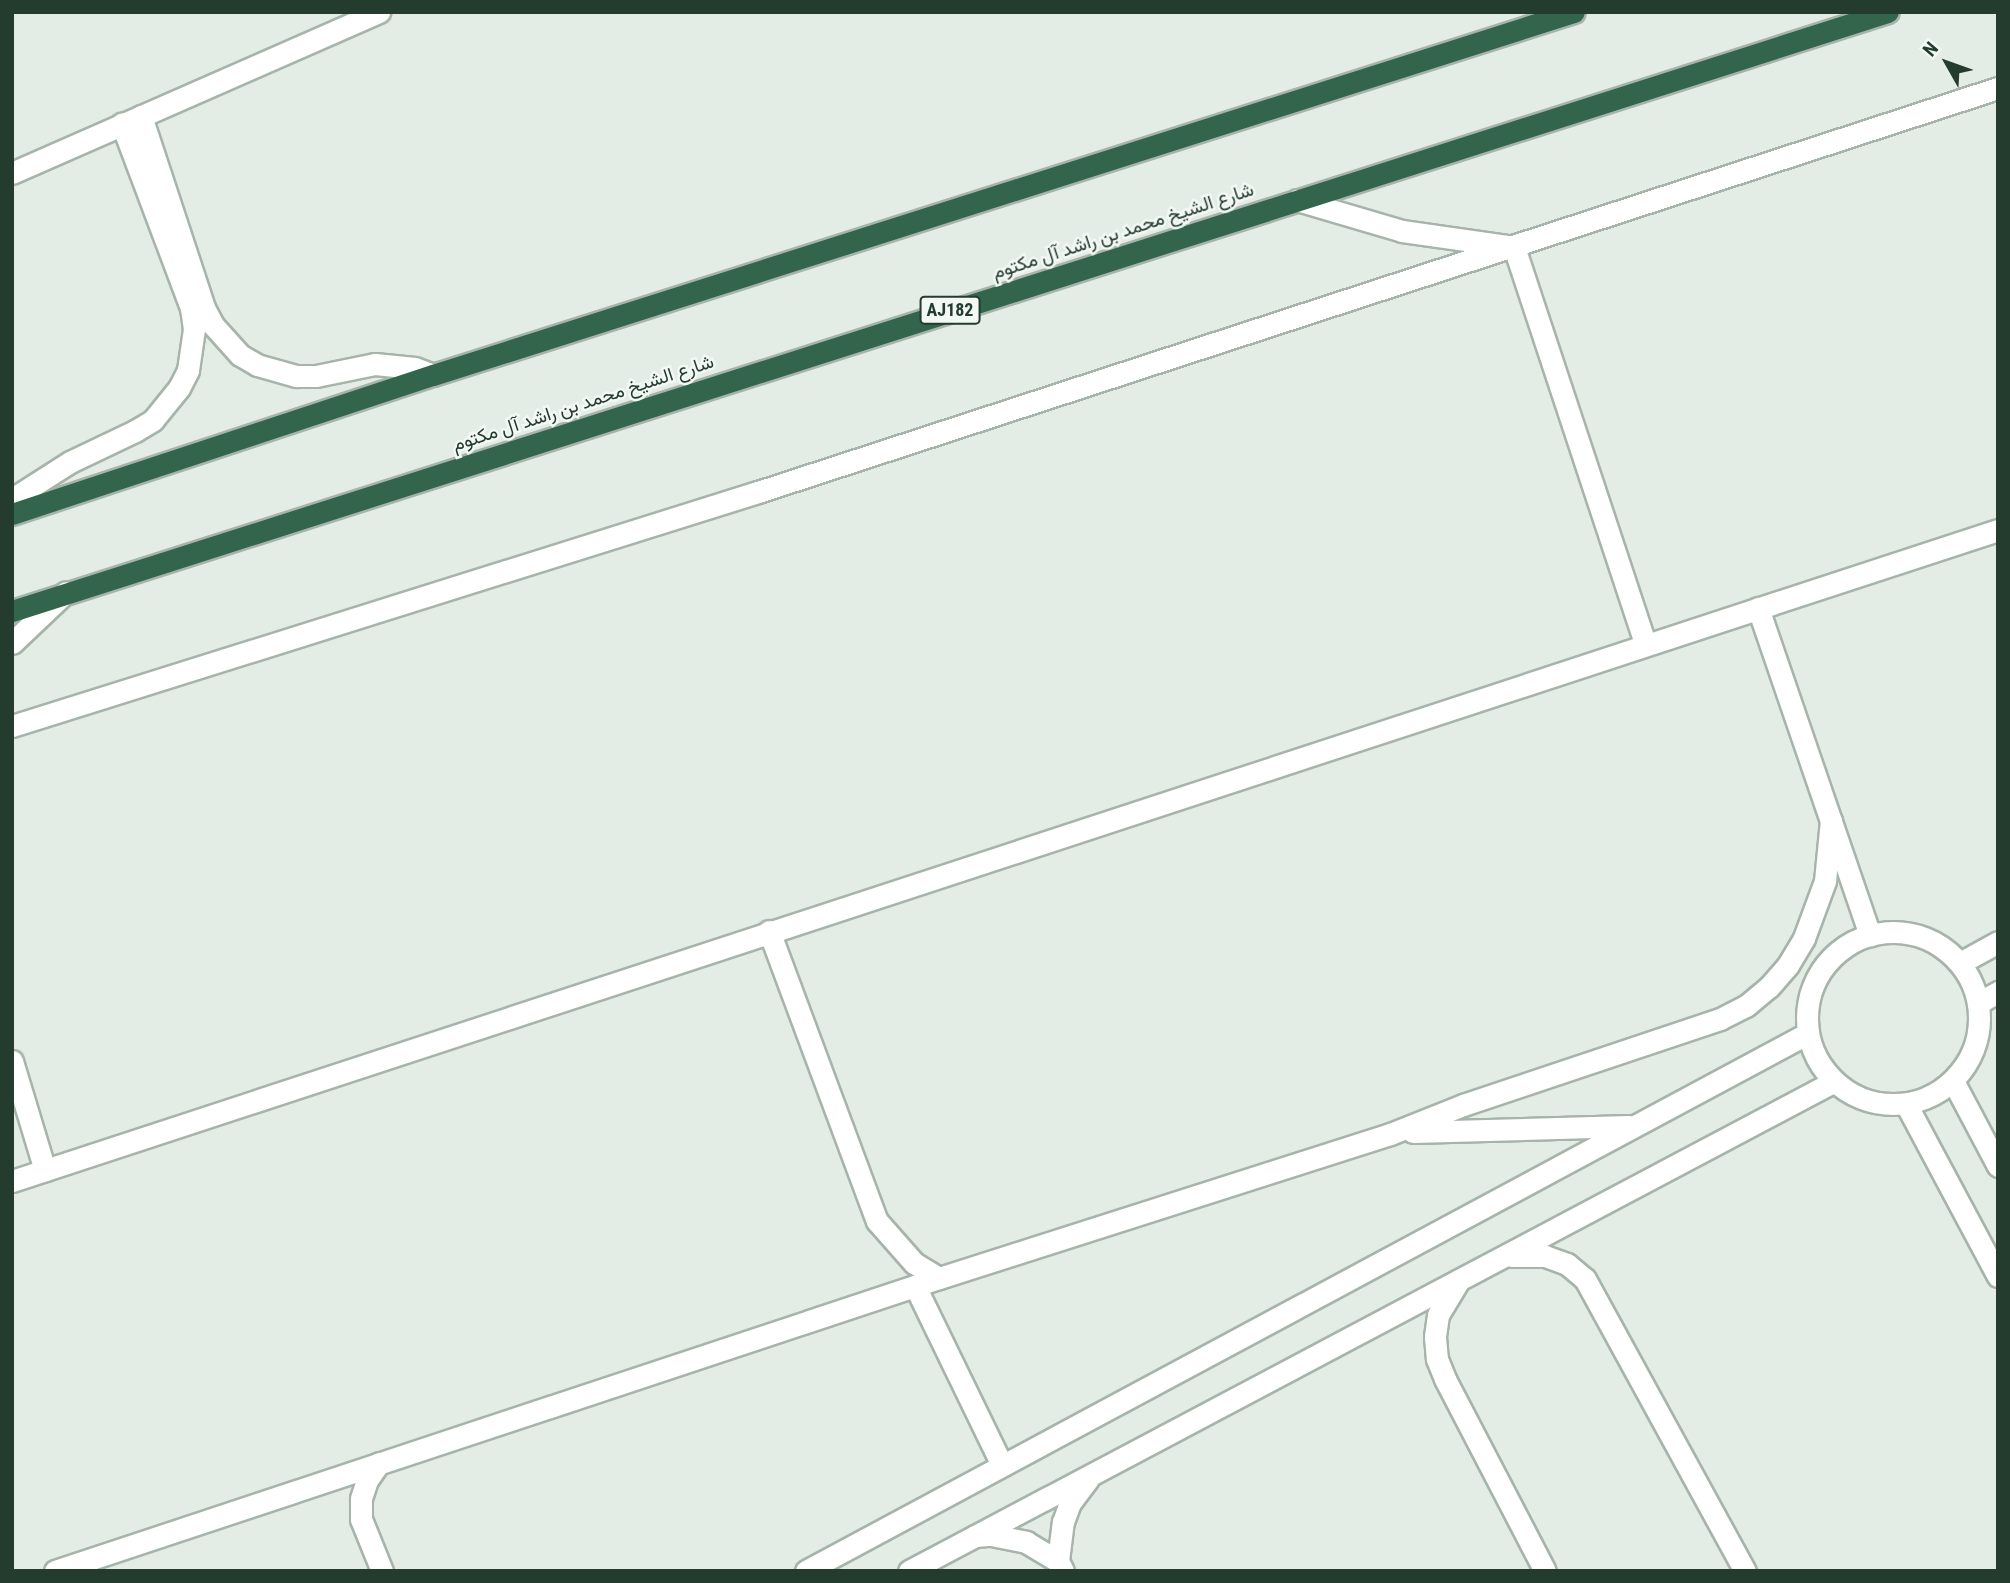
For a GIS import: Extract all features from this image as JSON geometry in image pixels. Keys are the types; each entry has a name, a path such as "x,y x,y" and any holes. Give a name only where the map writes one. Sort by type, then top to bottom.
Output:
{"highway":[{"path":"12,514 433,375 1574,12"},
{"name":"شارع الشيخ محمد بن راشد آل مكتوم","path":"12,611 1888,12"}],"street":[{"path":"12,173 379,12"},
{"path":"12,726 758,492 1998,88"},
{"path":"132,120 204,307 213,325 240,355 257,365 296,376 316,376 375,364 415,368 433,375"},
{"path":"12,499 69,462 135,431 152,420 179,388 188,370 194,329 191,308 132,120"},
{"path":"1297,200 1402,231 1514,247"},
{"path":"1514,247 1646,645"},
{"path":"12,1181 1998,530"},
{"path":"12,643 66,592"},
{"path":"1758,608 1870,935"},
{"path":"55,1571 939,1278 1390,1134 1462,1105 1720,1019 1746,1006 1788,965 1817,910 1827,871 1831,820"},
{"path":"769,931 877,1221 894,1243 915,1263 939,1278"},
{"path":"1895,932 1919,935 1941,946 1960,963 1972,982 1978,1003 1976,1040 1969,1058 1953,1081 1931,1096 1906,1104 1880,1104 1855,1097 1833,1082 1816,1060 1808,1034 1808,1002 1820,972 1841,948 1870,935 1895,932"},
{"path":"1960,963 1998,942"},
{"path":"1978,1003 1998,992"},
{"path":"806,1571 1808,1034"},
{"path":"12,1061 45,1170"},
{"path":"1953,1081 1998,1166"},
{"path":"909,1571 1833,1082"},
{"path":"1906,1104 1998,1276"},
{"path":"1390,1134 1467,1128 1638,1126"},
{"path":"1499,1258 1522,1254 1545,1255 1567,1264 1585,1279 1745,1571"},
{"path":"1461,1277 1438,1315 1435,1337 1437,1359 1545,1571"},
{"path":"915,1286 1002,1465"},
{"path":"379,1463 368,1480 361,1499 361,1519 382,1571"},
{"path":"973,1536 991,1535 1018,1540 1061,1566 1063,1522 1081,1487 1094,1472"}]}
